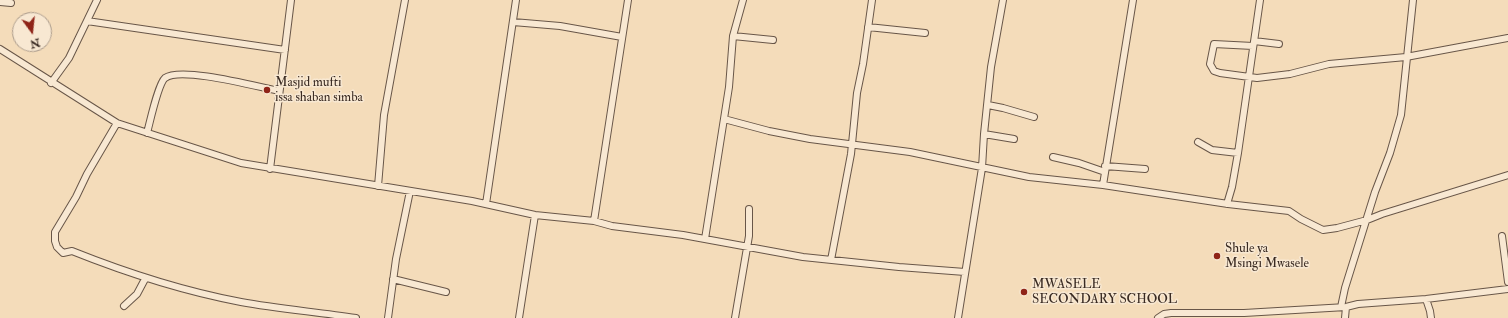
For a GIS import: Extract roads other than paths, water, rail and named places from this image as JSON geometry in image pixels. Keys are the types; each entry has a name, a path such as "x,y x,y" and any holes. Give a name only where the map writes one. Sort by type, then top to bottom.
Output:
{"street":[{"path":"51,83 69,58 97,0"},
{"path":"270,169 291,0"},
{"path":"378,186 384,115 405,0"},
{"path":"486,204 516,0"},
{"path":"594,221 604,164 628,0"},
{"path":"705,239 729,87 733,36 743,0"},
{"path":"831,260 852,144 857,93 872,0"},
{"path":"958,318 982,168 991,67 1003,0"},
{"path":"1102,185 1133,0"},
{"path":"1227,204 1232,187 1238,153 1260,0"},
{"path":"1345,318 1343,307 1345,288 1390,153 1401,115 1413,0"},
{"path":"0,2 11,3"},
{"path":"87,21 285,50"},
{"path":"513,22 560,26 622,37"},
{"path":"868,27 925,33"},
{"path":"733,36 773,40"},
{"path":"1279,44 1216,43 1214,44 1210,64 1214,70 1220,73 1249,77 1269,77 1290,74 1335,63 1406,57 1508,38"},
{"path":"0,49 117,124 241,163 486,204 535,214 594,221 612,226 683,235 746,247 831,260 965,272"},
{"path":"147,133 160,86 165,78 176,74 190,74 210,77 279,91"},
{"path":"988,105 1034,116"},
{"path":"724,119 769,131 810,139 910,152 1030,177 1102,185 1227,204 1289,211 1323,230 1338,228 1367,220 1508,175"},
{"path":"117,124 55,232 57,247 63,253 72,251 145,278 176,287 241,302 356,318"},
{"path":"984,134 1014,139"},
{"path":"1198,142 1212,150 1238,153"},
{"path":"1053,157 1105,169 1145,169"},
{"path":"388,318 393,279 410,191"},
{"path":"735,318 749,236 749,209"},
{"path":"519,318 535,214"},
{"path":"1502,236 1508,282"},
{"path":"124,306 137,294 145,278"},
{"path":"393,279 446,292"},
{"path":"1158,318 1164,314 1171,313 1244,313 1343,307 1358,304 1426,299 1508,289"},
{"path":"1426,299 1430,311 1430,318"}],"place":[{"name":"Masjid mufti issa shaban simba","path":"267,90"},
{"name":"Shule ya Msingi Mwasele","path":"1217,256"},
{"name":"MWASELE SECONDARY SCHOOL","path":"1024,292"}]}
